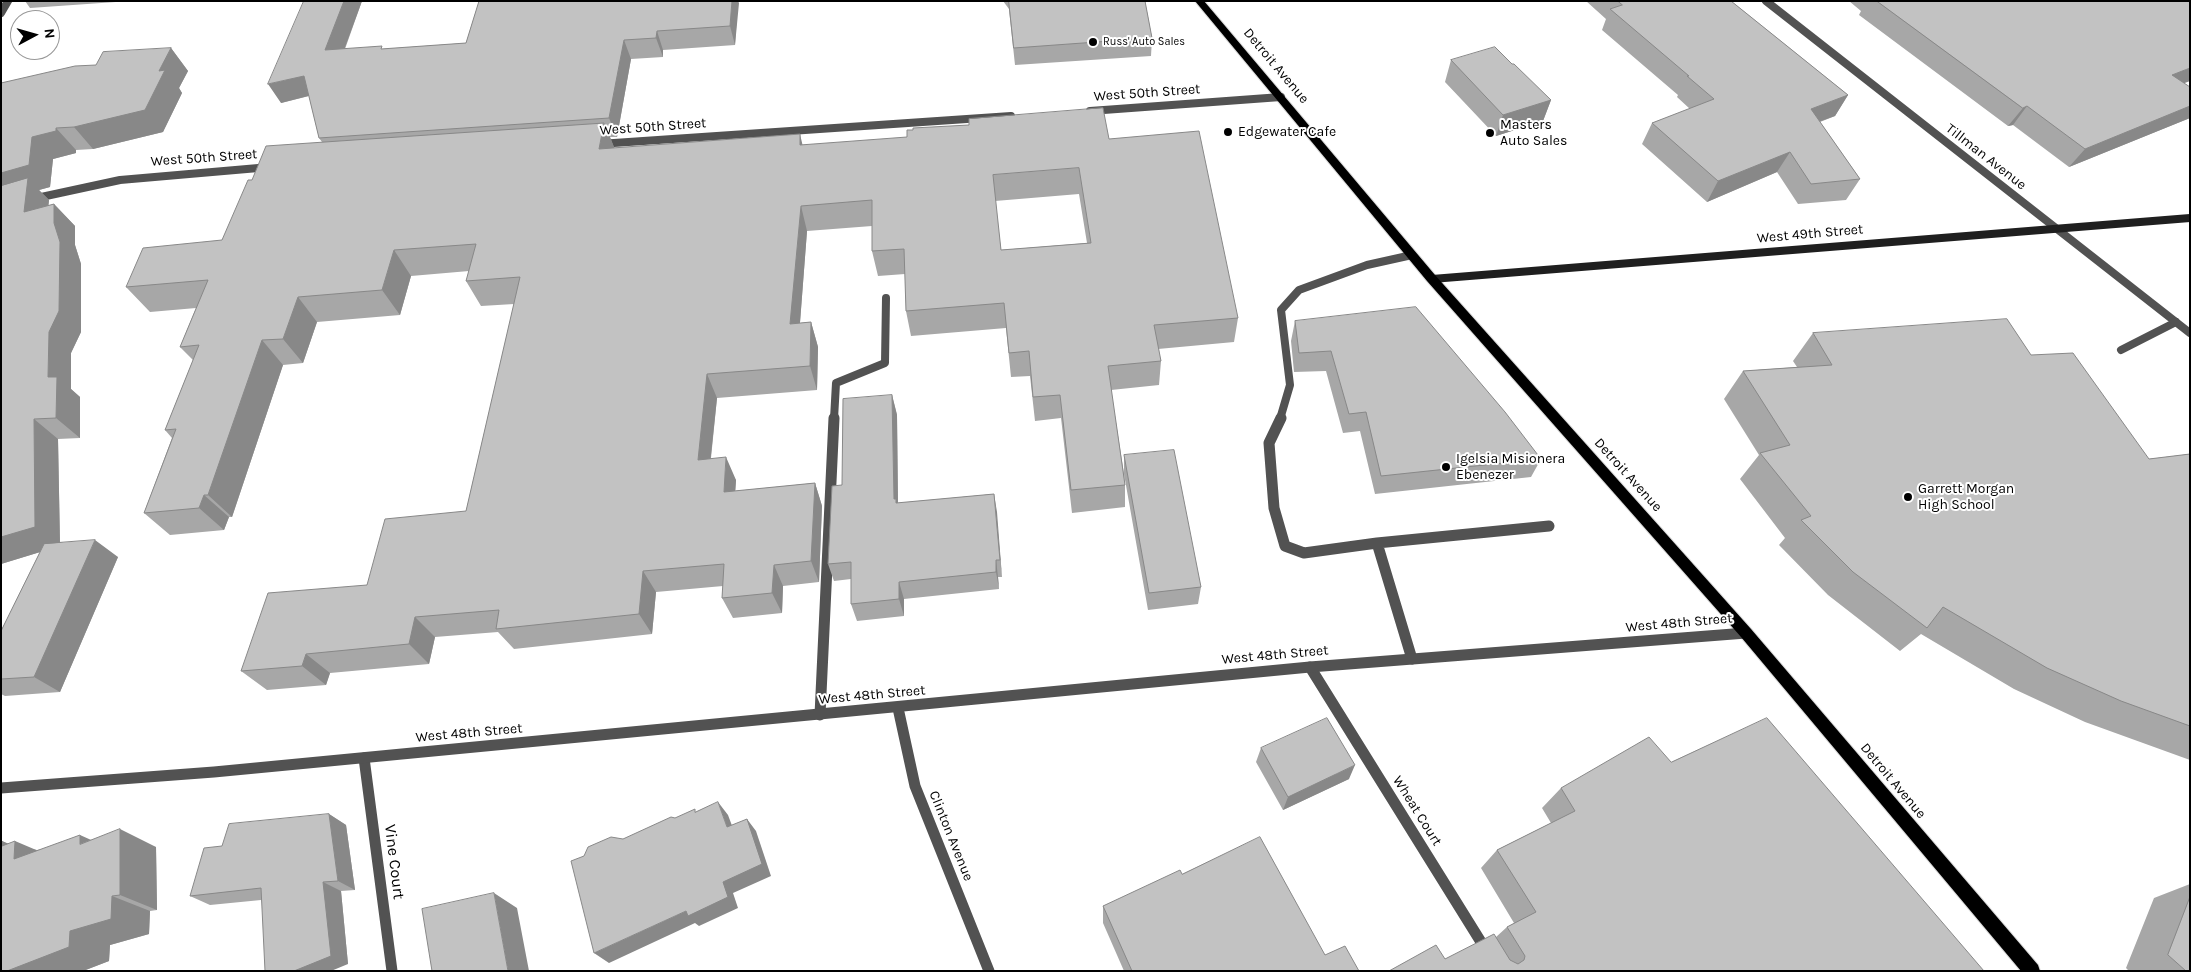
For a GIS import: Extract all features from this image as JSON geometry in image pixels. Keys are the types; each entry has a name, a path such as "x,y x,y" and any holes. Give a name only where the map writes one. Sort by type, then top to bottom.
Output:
{"main road":[{"name":"Detroit Avenue","path":"1199,1 1432,279 1746,633 2032,971"}],"street":[{"path":"1,13 8,1"},
{"name":"Tillman Avenue","path":"1766,1 2190,333"},
{"name":"West 50th Street","path":"1085,111 1281,97"},
{"name":"West 50th Street","path":"590,145 1020,115"},
{"name":"West 50th Street","path":"19,203 65,189 136,176 284,166"},
{"name":"West 49th Street","path":"1432,279 2190,218"},
{"path":"1412,255 1367,265 1299,290 1281,310 1290,385 1280,418 1269,442 1274,508 1286,546 1304,553 1378,543 1549,526"},
{"path":"820,715 822,639 836,383 885,363 886,298"},
{"path":"2121,350 2176,322"},
{"path":"1378,543 1412,659"},
{"name":"West 48th Street","path":"1,788 214,772 898,708 1310,667 1746,633"},
{"name":"Wheat Court","path":"1310,667 1499,971"},
{"name":"Clinton Avenue","path":"898,708 914,786 989,971"},
{"name":"Vine Court","path":"364,758 392,971"}],"building":[{"path":"304,1 344,1 325,50 382,46 381,49 466,43 479,1 732,1 730,26 657,31 656,38 624,40 609,118 319,138 304,76 268,84"},
{"path":"1009,1 1145,1 1152,38 1014,48"},
{"path":"1618,1 1731,1 1848,95 1811,109 1860,179 1811,184 1790,152 1718,181 1652,123 1714,99 1610,9 1622,5"},
{"path":"1877,1 2190,1 2190,68 2172,75 2190,87 2190,106 2085,149 2027,106 2023,108"},
{"path":"1495,47 1551,100 1503,115 1451,60"},
{"path":"171,48 159,71 165,70 145,110 74,127 56,128 56,131 32,137 29,165 1,173 1,83 75,66 96,65 103,52"},
{"path":"1103,108 1109,139 1199,131 1238,318 1154,325 1161,361 1108,366 1125,485 1071,490 1060,395 1033,397 1029,351 1009,353 1004,303 906,311 904,249 872,251 872,200 801,206 790,324 811,322 810,366 707,374 698,460 726,457 724,492 815,483 811,561 774,565 772,593 722,598 724,564 643,571 639,614 496,629 499,610 415,617 409,644 306,654 302,666 241,671 268,593 367,585 385,519 466,511 520,277 466,281 476,244 394,250 382,290 298,297 283,339 262,340 208,495 204,495 199,508 144,513 176,429 165,430 199,345 180,347 208,280 126,287 143,248 222,240 248,180 252,180 266,146 604,123 599,149 800,134 800,145 907,137 907,130 913,130 913,128 969,125 969,119","holes":["1079,168 1091,243 1001,250 993,175"]},
{"path":"28,178 24,212 54,204 54,223 60,242 59,311 49,332 48,377 57,377 56,418 34,419 35,527 1,537 1,186"},
{"path":"1416,307 1505,412 1541,459 1381,476 1366,412 1349,414 1331,351 1299,353 1295,321"},
{"path":"2007,319 2031,355 2073,353 2149,459 2190,454 2190,726 2121,701 2047,668 1943,607 1927,628 1853,572 1801,520 1811,516 1760,453 1790,445 1743,371 1832,365 1813,333"},
{"path":"892,395 894,499 896,499 896,503 994,494 1000,560 996,560 996,572 899,582 899,599 851,604 851,562 828,564 832,486 842,485 843,399"},
{"path":"1174,450 1201,587 1149,593 1124,455"},
{"path":"95,540 34,677 1,679 1,631 44,544"},
{"path":"1327,718 1355,765 1288,797 1261,748"},
{"path":"1767,718 1984,971 1389,971 1436,945 1445,959 1494,934 1510,960 1518,964 1524,960 1525,956 1507,927 1536,912 1497,850 1575,811 1561,788 1649,737 1671,762"},
{"path":"718,802 727,827 747,819 762,864 723,882 728,897 688,916 686,911 594,953 571,861 584,856 588,847 611,837 623,839 671,817 675,818 695,809 695,812"},
{"path":"329,814 338,881 323,882 331,956 294,971 265,971 261,888 190,896 204,848 222,846 229,824"},
{"path":"120,829 120,895 112,896 111,919 70,931 69,947 7,971 1,971 1,841 2,846 15,841 14,859 80,835 80,844"},
{"path":"1260,837 1325,955 1345,946 1359,971 1132,971 1103,906 1180,870 1182,874"},
{"path":"494,893 508,971 432,971 422,909"},
{"path":"2190,897 2190,971 2186,971 2168,955"}],"place":[{"name":"Russ' Auto Sales","path":"1093,42"},
{"name":"Edgewater Cafe","path":"1228,132"},
{"name":"Masters Auto Sales","path":"1490,133"},
{"name":"Igelsia Misionera Ebenezer","path":"1446,467"},
{"name":"Garrett Morgan High School","path":"1908,497"}]}
